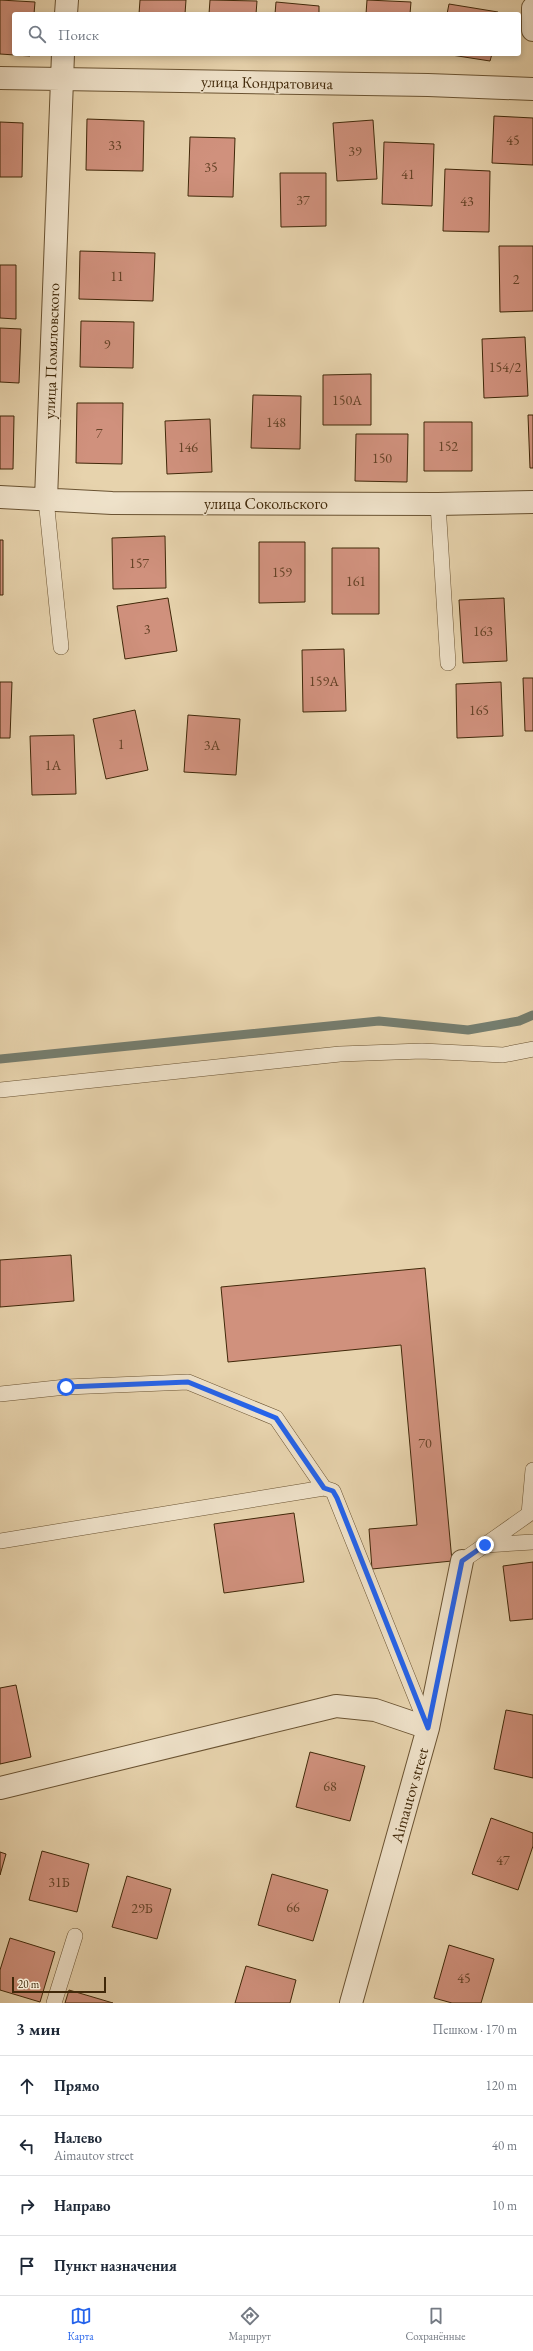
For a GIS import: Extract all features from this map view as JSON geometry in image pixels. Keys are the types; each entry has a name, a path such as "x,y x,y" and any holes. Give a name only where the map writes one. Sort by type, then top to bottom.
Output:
{"street":[{"path":"66,12 67,0"},
{"path":"533,8 533,30"},
{"name":"улица Помяловского","path":"46,499 63,56"},
{"name":"улица Кондратовича","path":"0,78 428,85 533,89"},
{"name":"улица Сокольского","path":"0,497 112,503 438,504 533,502"},
{"name":"Aimautov street","path":"351,2003 428,1728 462,1561"},
{"path":"0,1788 336,1706 375,1710 428,1728"}],"lane":[{"name":"улица Помяловского","path":"46,499 61,647"},
{"path":"438,504 448,663"},
{"path":"0,1090 340,1054 422,1051 503,1055 533,1049"},
{"path":"0,1394 66,1387 188,1382 276,1418 324,1488"},
{"path":"462,1561 529,1514 533,1470"},
{"path":"0,1541 324,1488 333,1491 428,1728"},
{"path":"485,1545 533,1542"},
{"path":"54,2003 75,1936"}],"building":[{"path":"0,0 35,2 34,12 12,12 12,55 0,54"},
{"path":"140,0 186,0 185,12 139,12"},
{"path":"210,0 257,1 256,12 209,12"},
{"path":"367,0 411,2 410,12 366,12"},
{"path":"276,2 319,6 319,12 275,12"},
{"path":"449,4 498,12 447,12"},
{"path":"458,56 491,56 490,61"},
{"path":"494,116 533,118 533,165 492,163"},
{"path":"87,119 144,121 143,171 86,170"},
{"path":"373,120 377,179 337,181 333,123"},
{"path":"0,122 23,123 22,177 0,177"},
{"path":"190,137 235,138 233,197 188,196"},
{"path":"384,142 434,144 432,206 382,204"},
{"path":"445,169 490,171 489,232 443,231"},
{"path":"280,173 326,173 326,226 281,227"},
{"path":"499,246 533,246 533,311 500,312"},
{"path":"80,251 155,253 153,301 79,299"},
{"path":"0,265 16,265 16,319 0,318"},
{"path":"81,321 134,322 133,368 80,367"},
{"path":"0,328 21,329 19,383 0,382"},
{"path":"525,337 528,396 484,398 482,339"},
{"path":"371,374 371,425 323,425 323,375"},
{"path":"253,395 301,396 300,449 251,448"},
{"path":"77,403 123,403 122,464 76,463"},
{"path":"528,415 533,415 533,468 530,468"},
{"path":"0,416 14,416 13,469 0,469"},
{"path":"210,419 212,472 167,474 165,421"},
{"path":"424,422 472,422 472,471 424,471"},
{"path":"356,434 408,434 407,482 355,481"},
{"path":"165,536 166,588 113,589 112,538"},
{"path":"0,540 3,540 3,595 0,595"},
{"path":"259,542 305,542 305,602 259,603"},
{"path":"332,548 379,548 379,614 332,614"},
{"path":"168,598 177,651 125,659 117,606"},
{"path":"504,598 507,661 463,663 459,600"},
{"path":"344,649 346,711 303,712 302,650"},
{"path":"523,678 533,678 533,731 525,731"},
{"path":"0,682 12,682 10,738 0,738"},
{"path":"501,682 503,736 457,738 456,684"},
{"path":"135,710 148,770 106,779 93,719"},
{"path":"188,715 240,719 236,775 184,772"},
{"path":"74,735 76,794 32,795 30,736"},
{"path":"71,1255 74,1301 0,1307 0,1260"},
{"path":"425,1268 452,1561 372,1569 369,1529 417,1525 401,1345 228,1362 221,1287"},
{"path":"294,1513 304,1582 224,1593 214,1524"},
{"path":"533,1562 533,1619 510,1621 503,1566"},
{"path":"16,1685 31,1757 0,1764 0,1688"},
{"path":"506,1710 533,1715 533,1778 494,1769"},
{"path":"310,1752 365,1766 350,1821 296,1807"},
{"path":"491,1818 533,1833 533,1846 518,1890 472,1874"},
{"path":"42,1851 89,1864 77,1912 29,1900"},
{"path":"0,1852 6,1854 0,1875"},
{"path":"272,1874 328,1890 313,1941 258,1925"},
{"path":"127,1876 171,1889 157,1939 112,1927"},
{"path":"10,1938 55,1952 40,2002 0,1990 0,1970"},
{"path":"449,1945 494,1959 481,2003 452,2003 434,1998"},
{"path":"246,1966 296,1980 290,2003 235,2003"},
{"path":"69,1990 113,2003 65,2003"}],"waterway":[{"path":"0,1059 379,1021 468,1030 519,1021 533,1015"}],"route":[{"path":"66,1387 188,1382 276,1418 324,1488 333,1491 337,1498 428,1728 462,1561 485,1545"}]}
